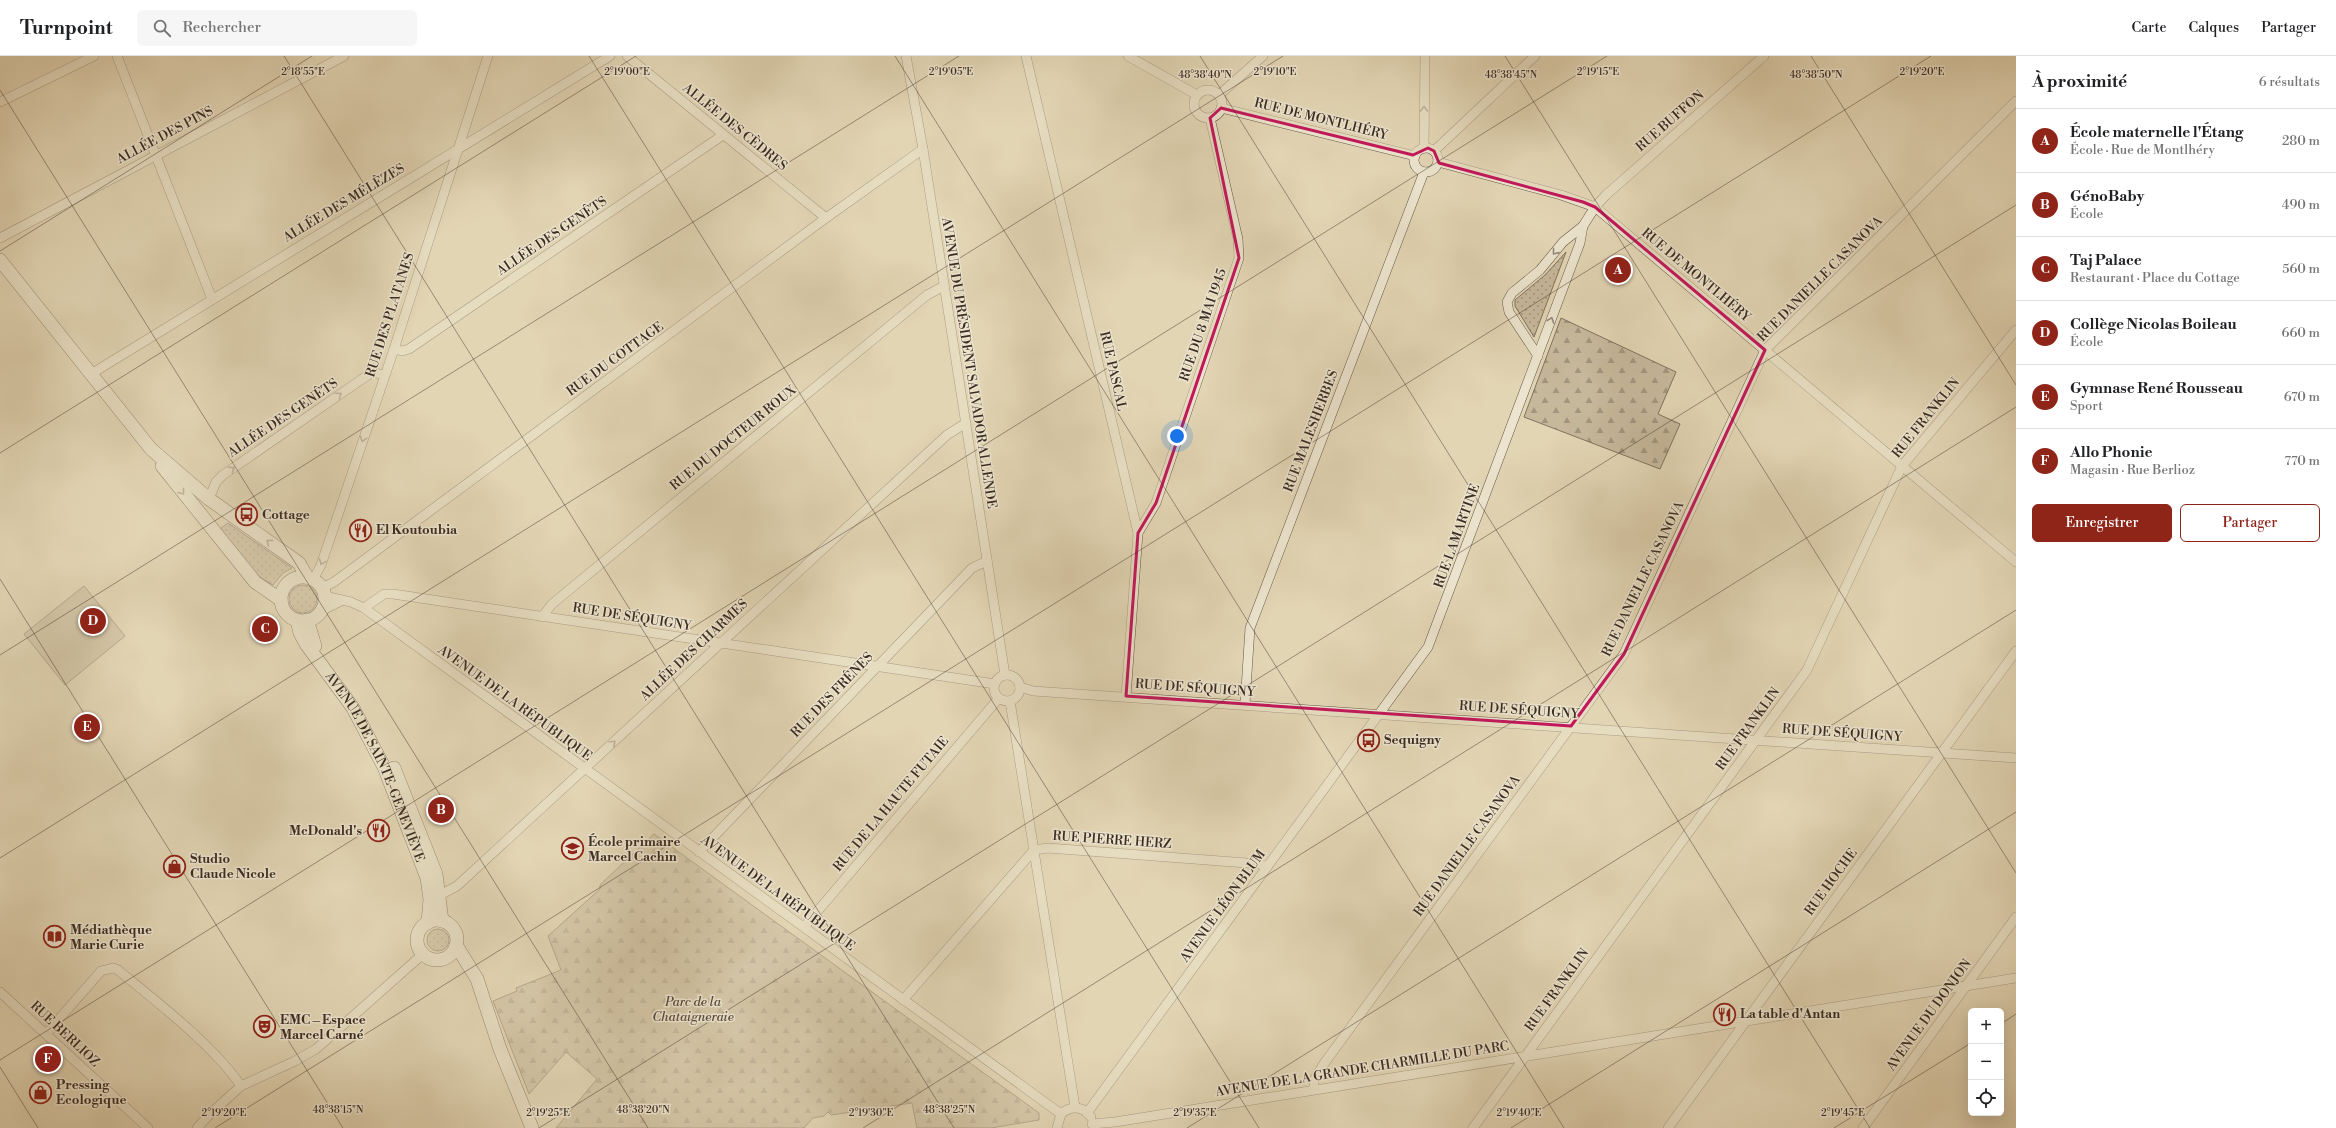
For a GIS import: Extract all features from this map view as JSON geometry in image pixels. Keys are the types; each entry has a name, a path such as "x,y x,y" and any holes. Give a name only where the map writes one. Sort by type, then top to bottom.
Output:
{"main road":[{"path":"0,260 151,449 186,497 254,582 281,600"},
{"path":"151,449 209,499 299,563 317,585 321,611 302,620"},
{"path":"317,585 300,577 288,582 284,587 281,600 286,613 302,620 316,647 358,702 382,743 436,874 440,895 442,921"},
{"name":"AVENUE DE SAINTE-GENEVIÈVE","path":"302,620 306,644 352,708 375,747 384,767 427,878 430,899 428,923"},
{"path":"456,945 447,957 437,960 422,954 417,939 421,929 428,923 442,921 455,933 456,945 477,979 500,1049 530,1127"},
{"path":"447,957 463,971 500,1049"}],"street":[{"path":"0,102 94,56"},
{"path":"117,56 212,299"},
{"name":"ALLÉE DES PINS","path":"0,238 156,154 344,56"},
{"name":"RUE DES PLATANES","path":"317,585 321,565 384,375 394,350 488,56"},
{"name":"ALLÉE DES MÉLÈZES","path":"91,374 610,56"},
{"name":"ALLÉE DES CÈDRES","path":"627,56 826,218"},
{"name":"AVENUE DU PRÉSIDENT SALVADOR ALLENDE","path":"906,56 923,149 1005,675"},
{"name":"RUE PASCAL","path":"1026,56 1138,533 1126,696"},
{"path":"1128,56 1197,95"},
{"path":"1219,95 1263,56"},
{"path":"1424,148 1434,152 1438,162 1432,170 1424,172 1415,166 1415,156 1424,148 1425,56"},
{"path":"1434,152 1535,56"},
{"name":"RUE BUFFON","path":"1595,207 1606,195 1764,56"},
{"path":"1206,90 1211,90 1219,95 1221,108 1215,116 1204,118 1196,111 1194,100 1197,95 1206,90"},
{"name":"RUE DANIELLE CASANOVA","path":"1314,1089 1314,1080 1323,1065 1624,654 1765,350 2016,101"},
{"name":"RUE DE MONTLHÉRY","path":"1221,108 1415,156"},
{"name":"RUE DU 8 MAI 1945","path":"1138,533 1156,503 1239,258 1236,231 1210,118"},
{"name":"ALLÉE DES GENÊTS","path":"394,350 402,351 409,349 723,135"},
{"name":"RUE DU COTTAGE","path":"317,585 334,582 826,218 923,149"},
{"name":"RUE DE MONTLHÉRY","path":"1438,162 1561,195 1595,207 2016,562"},
{"name":"RUE MALESHERBES","path":"1245,704 1250,628 1424,172"},
{"name":"RUE LAMARTINE","path":"1538,356 1508,312 1507,306 1509,297 1540,270 1563,242 1583,226 1595,207"},
{"name":"RUE LAMARTINE","path":"1379,714 1428,647 1435,632 1580,243 1583,226"},
{"name":"RUE DU DOCTEUR ROUX","path":"542,617 552,604 915,306 936,289 944,286"},
{"name":"RUE FRANKLIN","path":"1473,1128 1813,660 1902,466 2016,330"},
{"name":"ALLÉE DES GENÊTS","path":"209,499 216,482 223,475 368,376 376,373 384,375"},
{"name":"ALLÉE DES CHARMES","path":"440,895 457,886 947,436 966,423"},
{"name":"RUE DES FRÊNES","path":"699,852 972,568 987,561"},
{"name":"AVENUE DE LA RÉPUBLIQUE","path":"317,585 341,601 350,602 364,608 584,770 804,927 1061,1114"},
{"name":"RUE DE SÉQUIGNY","path":"364,608 384,594 393,594 876,668 995,684"},
{"path":"321,611 341,601"},
{"name":"RUE HOCHE","path":"1668,1128 2016,651"},
{"path":"1005,675 1014,677 1020,687 1018,696 1010,701 999,698 996,694 995,684 999,678 1005,675"},
{"name":"RUE DE SÉQUIGNY","path":"1020,687 1033,691 1571,726 2016,758"},
{"name":"RUE DE LA HAUTE FUTAIE","path":"804,927 999,698"},
{"path":"1010,701 1075,1107"},
{"name":"AVENUE LÉON BLUM","path":"1087,1113 1379,714"},
{"name":"RUE PIERRE HERZ","path":"903,1000 1034,850 1048,848 1149,855 1260,864 1267,867"},
{"name":"AVENUE DU DONJON","path":"1863,1128 2016,917"},
{"path":"197,1128 241,1086 295,1062 316,1049 422,954"},
{"path":"46,1034 101,971 113,968 118,970 192,1034 232,1073 241,1086"},
{"name":"AVENUE DE LA GRANDE CHARMILLE DU PARC","path":"1092,1126 1314,1089 2016,978"},
{"name":"RUE BERLIOZ","path":"0,992 148,1128"},
{"path":"1057,1128 1061,1114 1070,1108 1075,1107 1087,1113 1092,1126"},
{"path":"1136,1119 1138,1128"}],"highlighted area":[{"path":"1221,108 1413,155 1428,148 1434,151 1439,163 1583,202 1595,207 1765,350 1624,654 1571,726 1126,696 1138,533 1156,503 1239,258 1210,118"}],"green space":[{"path":"1566,252 1534,337 1515,306 1515,300 1545,275"},
{"path":"1561,318 1676,372 1658,414 1680,424 1660,469 1524,417"},
{"path":"228,523 292,568 283,573 273,585 258,576 222,532 221,528"},
{"path":"303,585 313,589 317,599 313,609 303,613 293,609 289,599 293,589"},
{"path":"84,586 125,636 65,685 24,634"},
{"name":"Parc de la Chataigneraie","path":"654,834 1039,1113 1039,1120 991,1128 917,1128 912,1103 831,1115 828,1112 824,1116 813,1118 804,1128 556,1128 597,1079 566,1052 529,1094 493,1001 517,991 516,988 561,970 548,936 600,889 600,885"},
{"path":"438,929 446,932 449,940 446,948 438,951 430,948 427,940 430,932"}],"place":[{"name":"École maternelle l'Étang","path":"1618,270"},
{"name":"Cottage","path":"247,515"},
{"name":"El Koutoubia","path":"361,530"},
{"name":"Collège Nicolas Boileau","path":"93,621"},
{"name":"Taj Palace","path":"265,629"},
{"name":"Gymnase René Rousseau","path":"87,727"},
{"name":"Sequigny","path":"1368,740"},
{"name":"GénoBaby","path":"441,810"},
{"name":"McDonald's","path":"378,831"},
{"name":"École primaire Marcel Cachin","path":"573,849"},
{"name":"Studio Claude Nicole","path":"175,866"},
{"name":"Médiathèque Marie Curie","path":"54,937"},
{"name":"La table d'Antan","path":"1724,1014"},
{"name":"EMC – Espace Marcel Carné","path":"265,1027"},
{"name":"Allo Phonie","path":"48,1059"},
{"name":"Pressing Ecologique","path":"41,1092"}]}
